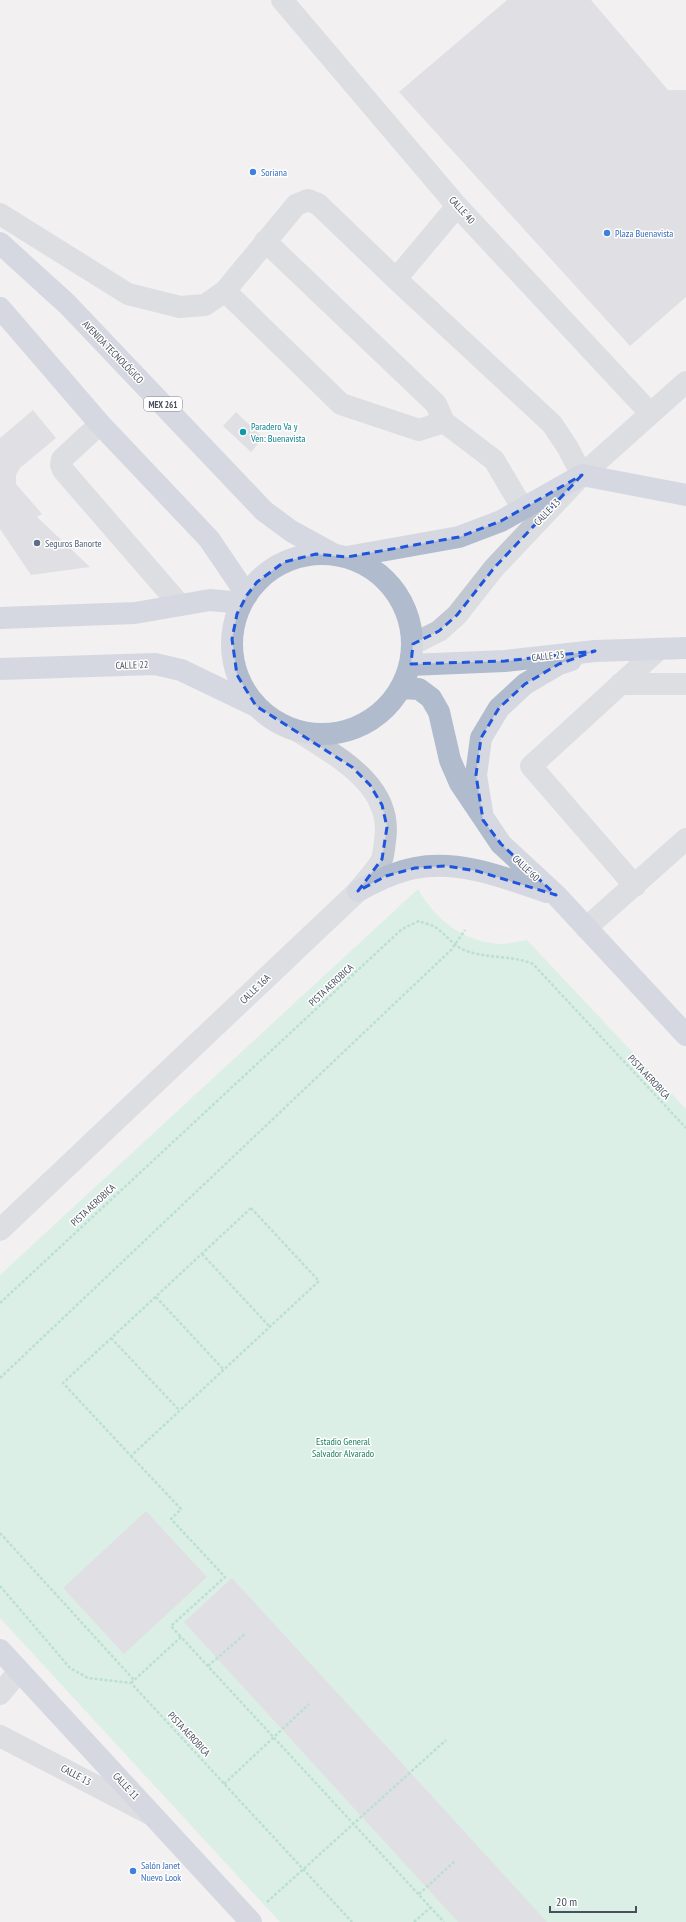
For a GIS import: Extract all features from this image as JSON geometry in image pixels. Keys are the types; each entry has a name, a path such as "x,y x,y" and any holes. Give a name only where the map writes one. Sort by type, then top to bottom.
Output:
{"main road":[{"name":"AVENIDA TECNOLÓGICO","path":"0,243 67,304 264,511 291,531 340,556 374,569 395,590 409,617 411,654"},
{"path":"0,308 100,424 209,539 244,599"},
{"path":"411,654 401,688 390,704 374,717 357,727 338,733 318,734 298,731 282,725 256,706 242,686 234,663 232,644 234,626 244,599 257,582 284,562 300,557 340,556 459,537 501,521 523,510 582,475 686,495"},
{"path":"0,618 135,613 210,600 244,599"},
{"name":"CALLE 25","path":"411,654 505,661 595,652 686,648"},
{"path":"483,820 476,775 481,738 499,708 525,684 558,664 595,652"},
{"name":"CALLE 22","path":"0,670 155,664 181,670 256,706"},
{"name":"CALLE 60","path":"401,688 419,689 431,698 439,712 450,760 460,783 483,820 501,844 556,895 686,1035"},
{"path":"358,891 386,876 415,868 446,866 477,870 556,895"},
{"name":"CALLE 11","path":"0,1650 251,1922"}],"street":[{"name":"CALLE 40","path":"282,0 457,206 650,413"},
{"path":"0,214 128,294 180,307 205,305 225,291 296,205 308,200 318,204 396,279 552,424 568,448 582,475"},
{"path":"396,279 457,206"},
{"path":"265,241 436,404 444,422 494,460 523,510"},
{"path":"225,291 341,404 419,430 444,422"},
{"name":"CALLE 13","path":"411,654 457,615 494,568 582,475 686,382"},
{"path":"100,424 62,459 61,465 63,470 180,605"},
{"path":"635,886 531,766 659,649"},
{"path":"620,684 686,684"},
{"name":"CALLE 16A","path":"0,1230 358,891 382,859 387,827 382,805 370,785 352,767 298,731"},
{"path":"586,928 635,886 686,839"},
{"path":"0,1694 19,1671"},
{"name":"CALLE 13","path":"0,1736 152,1815"}],"path":[{"name":"PISTA AEROBICA","path":"0,1303 402,930 418,921 434,926 456,944 477,954 505,958 521,958 533,964 686,1128"},
{"path":"0,1378 456,944 465,930"},
{"path":"131,1456 319,1281 251,1208 63,1383 131,1456 181,1509 171,1519 224,1577 171,1626 444,1922"},
{"path":"202,1254 270,1327"},
{"path":"156,1297 224,1370"},
{"path":"111,1338 180,1410"},
{"path":"0,1533 134,1680"},
{"path":"0,1586 70,1668 88,1678 131,1683 181,1637"},
{"path":"208,1666 246,1633"},
{"name":"PISTA AEROBICA","path":"131,1683 352,1922"},
{"path":"224,1784 309,1704"},
{"path":"266,1903 446,1740"},
{"path":"419,1894 455,1861"},
{"path":"414,1922 431,1907"}],"highlighted area":[{"path":"582,475 494,568 457,615 439,631 413,644 411,664 505,661 595,651 559,664 525,684 499,708 481,738 476,775 483,820 501,844 556,895 477,871 446,866 415,868 386,876 358,891 382,859 387,827 382,805 370,785 352,767 256,706 237,675 232,639 237,614 247,595 257,582 284,562 316,554 347,557 459,537 501,521"}],"green space":[{"name":"Estadio General Salvador Alvarado","path":"418,889 433,910 442,919 451,927 462,933 486,942 499,944 527,940 686,1109 686,1922 280,1922 0,1618 0,1275"}],"building":[{"name":"Plaza Buenavista","path":"507,0 591,0 668,90 686,90 686,297 630,346 399,92"},
{"path":"33,410 56,438 20,468 16,475 16,484 42,514 37,517 90,567 31,575 0,529 0,438"},
{"name":"Paradero Va y Ven: Buenavista","path":"236,412 263,438 251,452 223,426"},
{"path":"146,1511 207,1577 124,1654 63,1588"},
{"path":"232,1578 547,1922 458,1922 184,1622"}],"place":[{"name":"Soriana","path":"253,172"},
{"name":"Plaza Buenavista","path":"607,233"},
{"name":"Paradero Va y Ven: Buenavista","path":"243,432"},
{"name":"Seguros Banorte","path":"37,543"},
{"name":"Salón Janet Nuevo Look","path":"133,1871"}]}
